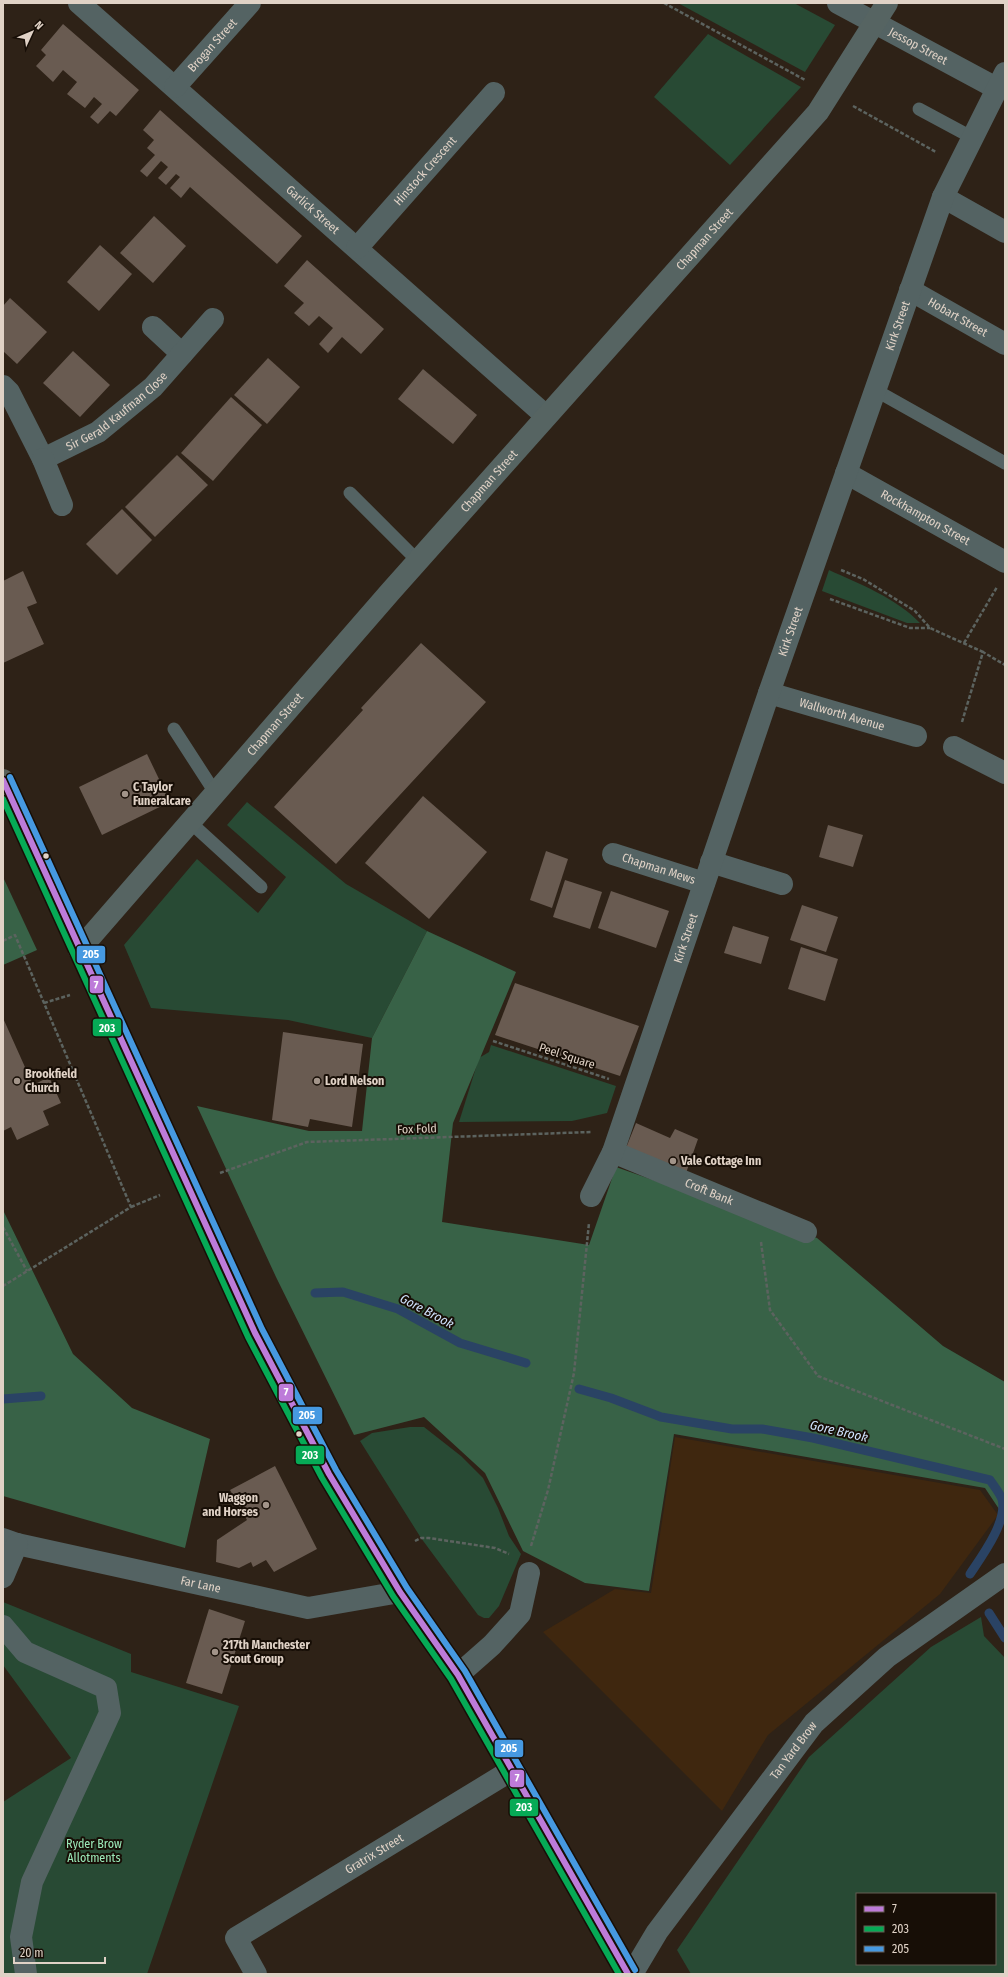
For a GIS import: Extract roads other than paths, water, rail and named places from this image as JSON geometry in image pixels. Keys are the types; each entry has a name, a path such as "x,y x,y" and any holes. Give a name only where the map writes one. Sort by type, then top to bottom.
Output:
{"highway":[{"path":"3,780 79,950 255,1333 329,1474 400,1592 458,1675 628,1974"}],"street":[{"name":"Garlick Street","path":"79,3 546,416"},
{"name":"Brogan Street","path":"175,87 250,3"},
{"name":"Jessop Street","path":"838,3 874,22 1001,81"},
{"name":"Chapman Street","path":"79,950 418,561 818,112 887,3"},
{"name":"Kirk Street","path":"591,1196 613,1152 769,692 943,197 1001,81"},
{"name":"Hinstock Crescent","path":"356,248 494,93"},
{"path":"943,197 1005,232"},
{"name":"Hobart Street","path":"910,290 1005,344"},
{"name":"Sir Gerald Kaufman Close","path":"43,459 98,432 153,387 213,319"},
{"path":"153,327 182,354"},
{"path":"3,386 9,392 43,459 62,505"},
{"name":"Rockhampton Street","path":"846,473 1002,572"},
{"name":"Wallworth Avenue","path":"769,692 916,736"},
{"path":"954,747 1005,773"},
{"name":"Chapman Mews","path":"614,854 704,883"},
{"name":"Chapman Mews","path":"711,862 782,884"},
{"name":"Croft Bank","path":"613,1152 806,1232"},
{"path":"3,1577 10,1541"},
{"name":"Far Lane","path":"10,1541 308,1608 400,1592"},
{"path":"458,1675 492,1645 520,1614 529,1573"},
{"name":"Tan Yard Brow","path":"632,1974 657,1932 814,1723 887,1657 949,1615 1005,1574"},
{"path":"3,1626 25,1652 106,1688 110,1713 32,1882 21,1937 26,1974"},
{"name":"Gratrix Street","path":"256,1974 236,1938 512,1770"}],"lane":[{"path":"919,109 973,138"},
{"path":"875,390 1005,463"},
{"path":"350,493 418,561"},
{"path":"174,729 216,794"},
{"path":"191,823 261,887"}],"waterway":[{"name":"Gore Brook","path":"315,1293 343,1292 398,1309 460,1343 526,1363"},
{"name":"Gore Brook","path":"579,1389 611,1398 661,1417 732,1429 762,1429 813,1438 990,1480 1002,1499 1003,1508 998,1528 970,1574"},
{"name":"Gore Brook","path":"3,1399 41,1396"},
{"name":"Gore Brook","path":"989,1613 1005,1638"}],"place":[{"name":"C Taylor Funeralcare","path":"125,794"},
{"name":"Brookfield Church","path":"17,1081"},
{"name":"Lord Nelson","path":"317,1081"},
{"name":"Vale Cottage Inn","path":"673,1161"},
{"name":"Waggon and Horses","path":"266,1505"},
{"name":"217th Manchester Scout Group","path":"215,1652"}],"park label":[{"name":"Ryder Brow Allotments","path":"94,1851"}]}
